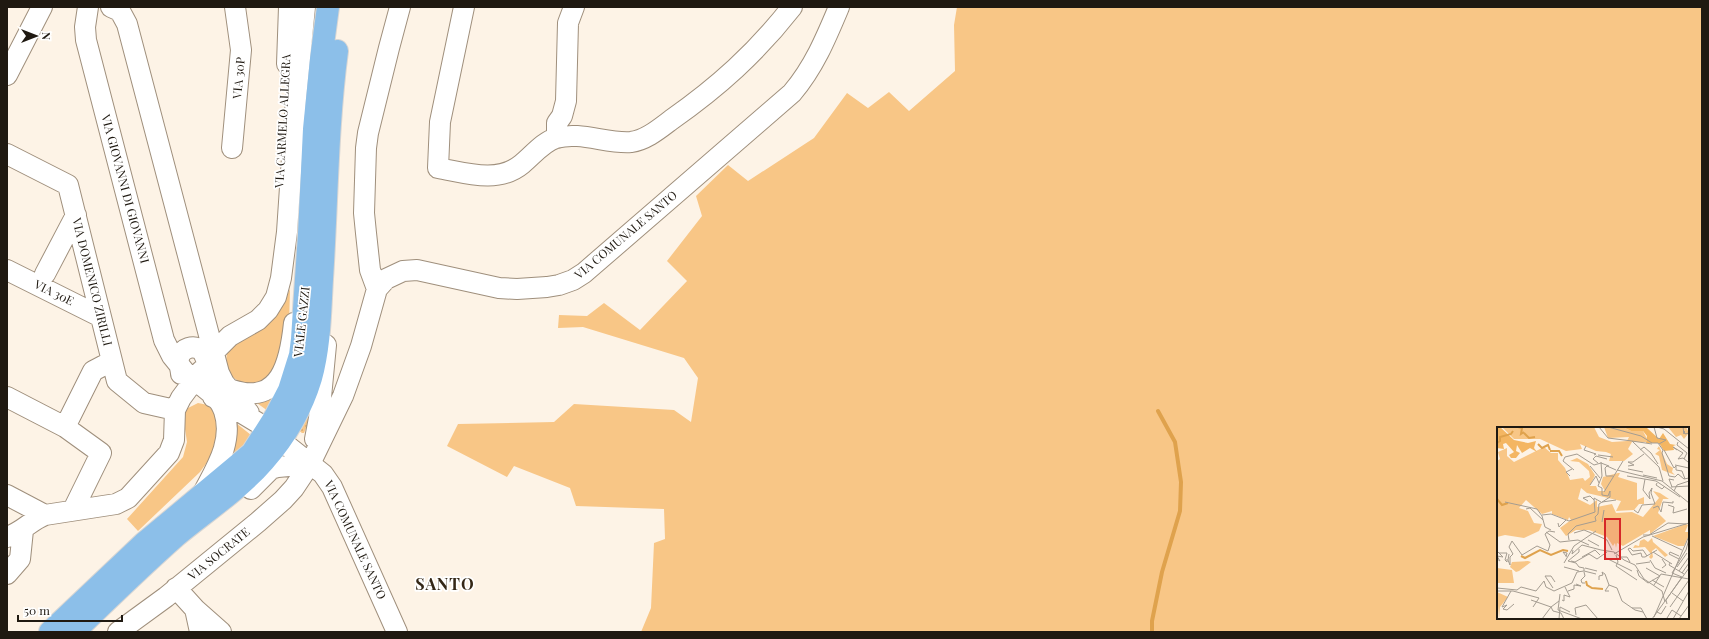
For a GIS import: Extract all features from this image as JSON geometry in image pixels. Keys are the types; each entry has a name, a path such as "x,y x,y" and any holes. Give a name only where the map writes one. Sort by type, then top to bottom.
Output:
{"main road":[{"name":"VIALE GAZZI","path":"50,632 144,543 252,453 267,430 289,390 300,355 309,234 316,98 328,7"},
{"name":"VIALE GAZZI","path":"267,430 296,414 311,378 318,341 324,252 329,130 336,61 344,7"},
{"name":"VIALE GAZZI","path":"74,632 156,554 264,462 267,430"}],"street":[{"path":"7,75 42,7"},
{"name":"VIA GIOVANNI DI GIOVANNI","path":"88,7 85,27 86,40 164,340 172,356 197,367"},
{"name":"VIA 30P","path":"232,148 241,50 235,7"},
{"name":"VIA CARMELO ALLEGRA","path":"288,232 278,220 289,7"},
{"name":"VIA CARMELO ALLEGRA","path":"268,310 276,297 282,278 288,232 296,98 305,7"},
{"path":"310,464 343,396 353,370 377,289 370,270 364,213 366,148 368,133 400,7"},
{"path":"464,7 440,122 438,168 486,176 500,175 510,172 521,165 548,141 557,138 578,137 631,142 648,136 705,96 726,79 760,46 792,7"},
{"path":"557,138 557,123 562,116 566,101 568,23 574,7"},
{"name":"VIA COMUNALE SANTO","path":"377,289 386,279 396,273 410,270 499,288 517,290 547,288 573,280 584,273 792,93 804,79 813,64 838,7"},
{"path":"7,574 20,559 15,534 38,518 45,515 116,504 128,498 169,453 174,440 178,404 197,367 209,330 127,24 121,8"},
{"name":"VIA DOMENICO ZIRILLI","path":"7,154 68,185 117,381 144,403 178,404"},
{"path":"46,274 76,215"},
{"path":"178,404 189,394 199,393 208,395 224,390 251,394 263,392 275,384 283,372 290,346 298,290 309,234"},
{"path":"310,464 319,418 330,290 324,252"},
{"name":"VIA 30E","path":"7,270 101,317"},
{"path":"197,367 230,336 258,320 268,310"},
{"path":"197,367 205,357 200,350 193,347 189,348 198,341 203,333 268,310"},
{"path":"65,426 92,371 112,361"},
{"path":"325,362 330,367 339,371 353,370"},
{"path":"197,367 212,371 224,390 223,408 227,424 225,445 218,465 203,493"},
{"name":"VIA COMUNALE SANTO","path":"224,390 267,430 323,474 332,487 397,632"},
{"path":"7,398 65,426 101,453 73,510"},
{"path":"196,520 237,499 250,490 272,469 278,467 310,464"},
{"name":"VIA SOCRATE","path":"118,632 176,588 283,500 294,488 310,464"},
{"path":"7,495 45,515"},
{"path":"176,588 195,609 221,632"},
{"path":"195,609 200,632"}],"shaded area":[{"path":"957,7 1702,7 1702,632 641,632 651,608 654,543 665,539 664,509 576,506 570,488 514,466 507,477 447,446 458,424 554,422 574,404 674,410 691,422 698,378 684,358 583,327 558,328 559,315 587,316 604,303 640,330 687,281 667,261 702,216 696,196 728,165 748,181 814,138 847,93 868,108 889,92 909,111 955,71 954,25"},
{"path":"290,289 289,325 283,358 259,386 239,381 233,377 227,369 226,360 230,346 271,322 280,310"},
{"path":"275,394 268,411 254,401"},
{"path":"198,403 208,405 217,416 220,426 213,454 200,472 138,531 127,519 183,457 187,442 183,416 188,408"},
{"path":"311,405 309,421 304,433 302,433 298,430"},
{"path":"236,423 251,435 248,442 230,459"}],"waterway":[{"path":"1152,632 1152,621 1162,572 1180,511 1181,482 1175,442 1158,411"}],"district":[{"name":"SANTO","path":"445,584"}]}
